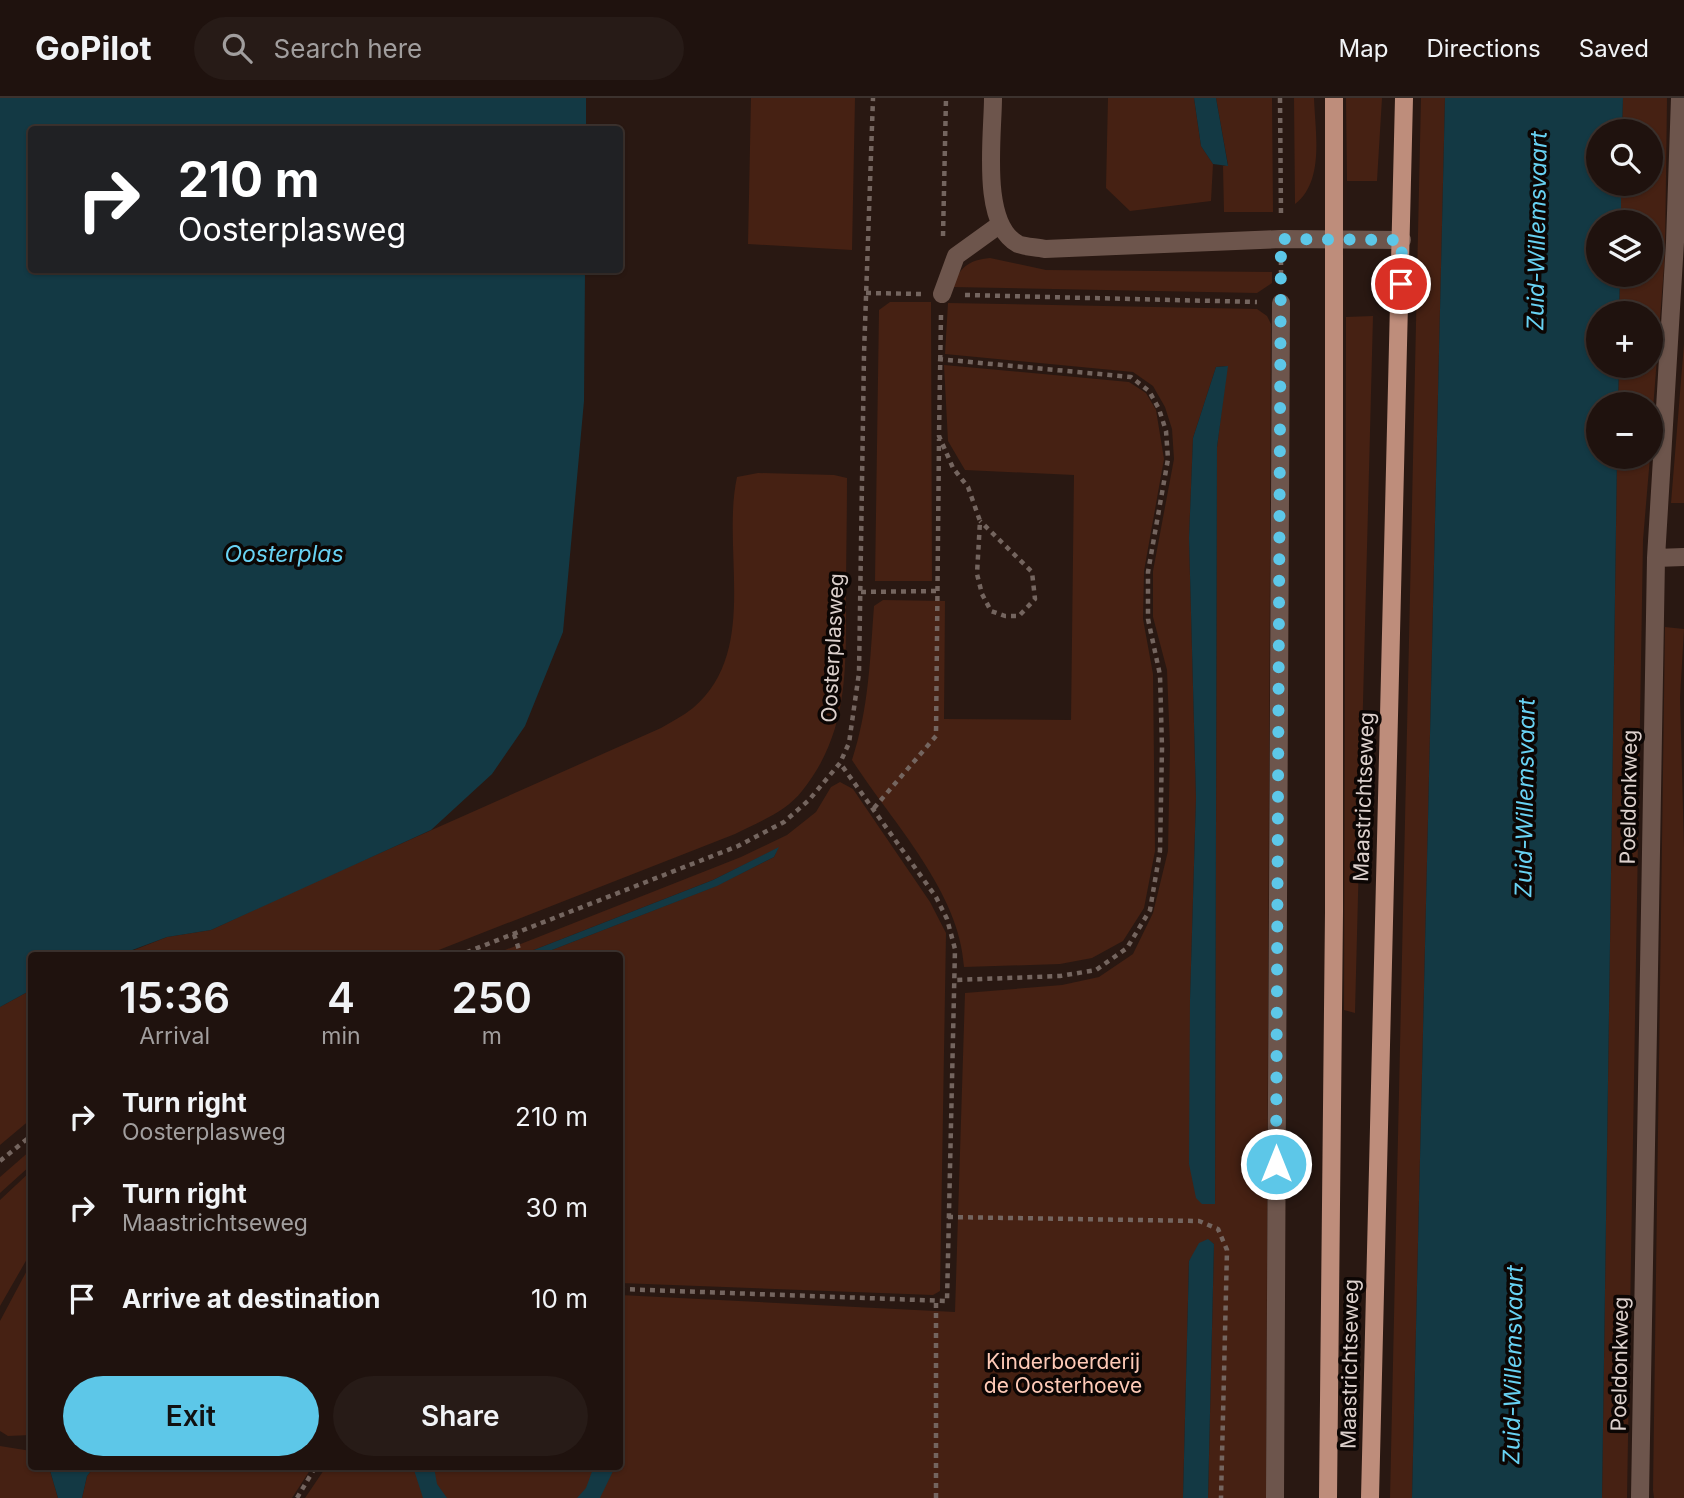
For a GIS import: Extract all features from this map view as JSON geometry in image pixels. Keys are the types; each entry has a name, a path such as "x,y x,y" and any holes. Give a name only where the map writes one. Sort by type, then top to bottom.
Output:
{"main road":[{"name":"Maastrichtseweg","path":"1328,1498 1334,912 1334,98"},
{"name":"Maastrichtseweg","path":"1370,1498 1405,98"}],"street":[{"path":"993,98 992,196 999,225 1018,243 1045,249 1281,239 1402,240"},
{"name":"Poeldonkweg","path":"1640,1498 1656,558 1679,242 1680,98"},
{"path":"942,294 956,256 999,225"},
{"path":"1275,1498 1281,303"},
{"path":"1656,558 1684,557"}],"path":[{"name":"Oosterplasweg","path":"467,952 738,846 784,822 810,800 840,763 849,743 856,711 873,98"},
{"path":"943,242 946,98"},
{"path":"866,293 1281,303 1280,98"},
{"path":"874,808 936,736 938,359 942,294"},
{"path":"938,359 1131,377 1149,391 1159,410 1166,431 1168,459 1148,572 1148,619 1160,674 1162,748 1160,852 1150,910 1127,948 1096,970 1060,976 956,980"},
{"path":"939,436 953,468 968,487 981,521 1032,572 1035,599 1019,616 1005,616 991,611 982,594 977,574 981,521"},
{"path":"861,592 937,591"},
{"path":"623,1289 947,1301 955,949 947,919 936,897 840,763"},
{"path":"514,934 520,952"},
{"path":"0,1161 28,1138"},
{"path":"948,1217 1199,1221 1218,1229 1227,1250 1221,1498"},
{"path":"936,1300 936,1498"},
{"path":"297,1498 314,1470"}],"green space":[{"path":"751,98 855,98 852,250 748,244"},
{"path":"1108,98 1194,98 1201,146 1213,164 1211,201 1130,211 1106,188"},
{"path":"1216,98 1272,98 1273,212 1224,212 1223,166 1228,165"},
{"path":"1294,98 1314,98 1316,140 1311,182 1295,204"},
{"path":"1346,98 1382,98 1377,181 1347,181"},
{"path":"1421,98 1445,98 1412,1498 1390,1498"},
{"path":"1623,98 1667,98 1663,280 1663,210 1621,210 1621,196 1663,196 1663,119 1622,119"},
{"path":"990,258 1046,270 1272,272 1272,283 1257,293 952,287 958,274 966,266"},
{"path":"1620,287 1662,287 1661,301 1619,301"},
{"path":"890,302 931,302 932,581 875,581 879,310"},
{"name":"Kinderboerderij de Oosterhoeve","path":"948,303 1257,309 1267,316 1271,324 1266,1498 1208,1498 1214,1244 1208,1240 1189,1261 1183,1498 305,1498 324,1470 623,1470 623,1295 955,1312 965,993 1062,985 1099,977 1133,954 1153,913 1168,851 1170,747 1167,670 1153,617 1153,571 1174,459 1172,429 1165,407 1153,386 1133,372 945,354","holes":["1227,366 1217,447 1215,1204 1190,999 1196,798 1189,538 1193,438 1216,367"]},
{"path":"1373,316 1355,1013 1344,1010 1346,317"},
{"path":"1684,344 1684,503 1671,503"},
{"path":"944,365 1129,382 1146,393 1156,410 1164,459 1144,571 1143,619 1153,674 1155,851 1144,908 1123,941 1092,958 1060,964 964,967 960,939 937,885 922,859 852,760 865,702 874,606 883,600 945,601 944,719 1071,720 1074,475 965,470 948,441"},
{"path":"1619,378 1655,378 1654,392 1618,392"},
{"path":"1617,469 1649,469 1643,540 1627,1498 1602,1498"},
{"path":"758,473 834,475 847,478 846,653 841,701 828,747 817,769 802,791 788,805 735,834 434,952 129,952 167,937 211,930 661,728 693,708 713,685 726,658 732,629 733,506 737,477"},
{"path":"1665,627 1684,629 1680,698 1684,847 1684,1498 1654,1498 1653,1490"},
{"path":"840,782 853,789 930,902 946,933 940,1291 933,1295 623,1283 623,952 547,952 716,886 774,857 778,848 713,880 529,952 500,952 741,857 787,835 816,812 831,787"},
{"path":"28,992 28,1122 0,1145 0,1007"},
{"path":"28,1153 28,1168 0,1193 0,1177"},
{"path":"28,1174 28,1257 0,1306 0,1200"},
{"path":"28,1269 28,1435 8,1436 0,1431 0,1321"},
{"path":"0,1446 28,1451 28,1470 50,1470 58,1498 0,1498"},
{"path":"92,1470 310,1470 292,1498 82,1498 87,1476"}],"water":[{"name":"Oosterplas","path":"0,98 586,98 586,126 28,126 28,273 585,273 584,401 563,632 525,726 492,774 431,830 211,930 167,937 127,952 28,952 28,992 0,1007"},
{"path":"1194,98 1216,98 1228,166 1213,164 1201,146"},
{"name":"Zuid-Willemsvaart","path":"1445,98 1623,98 1622,119 1586,119 1586,196 1621,196 1621,210 1586,210 1586,287 1620,287 1619,301 1586,301 1586,378 1619,378 1618,392 1586,392 1586,469 1617,469 1602,1498 1412,1498"},
{"path":"1228,366 1217,447 1215,1204 1202,1204 1196,1198 1189,1164 1190,999 1196,798 1189,538 1193,438 1216,367"},
{"path":"779,847 774,857 717,886 547,952 529,952 713,880"},
{"path":"1208,1239 1214,1244 1208,1498 1183,1498 1189,1261 1199,1243"},
{"path":"50,1470 92,1470 87,1476 82,1498 58,1498"},
{"path":"414,1470 435,1470 437,1484 447,1498 423,1498"},
{"path":"593,1470 614,1470 600,1498 577,1498 586,1488"}],"route":[{"path":"1276,1164 1281,239 1402,240 1401,284"}]}
